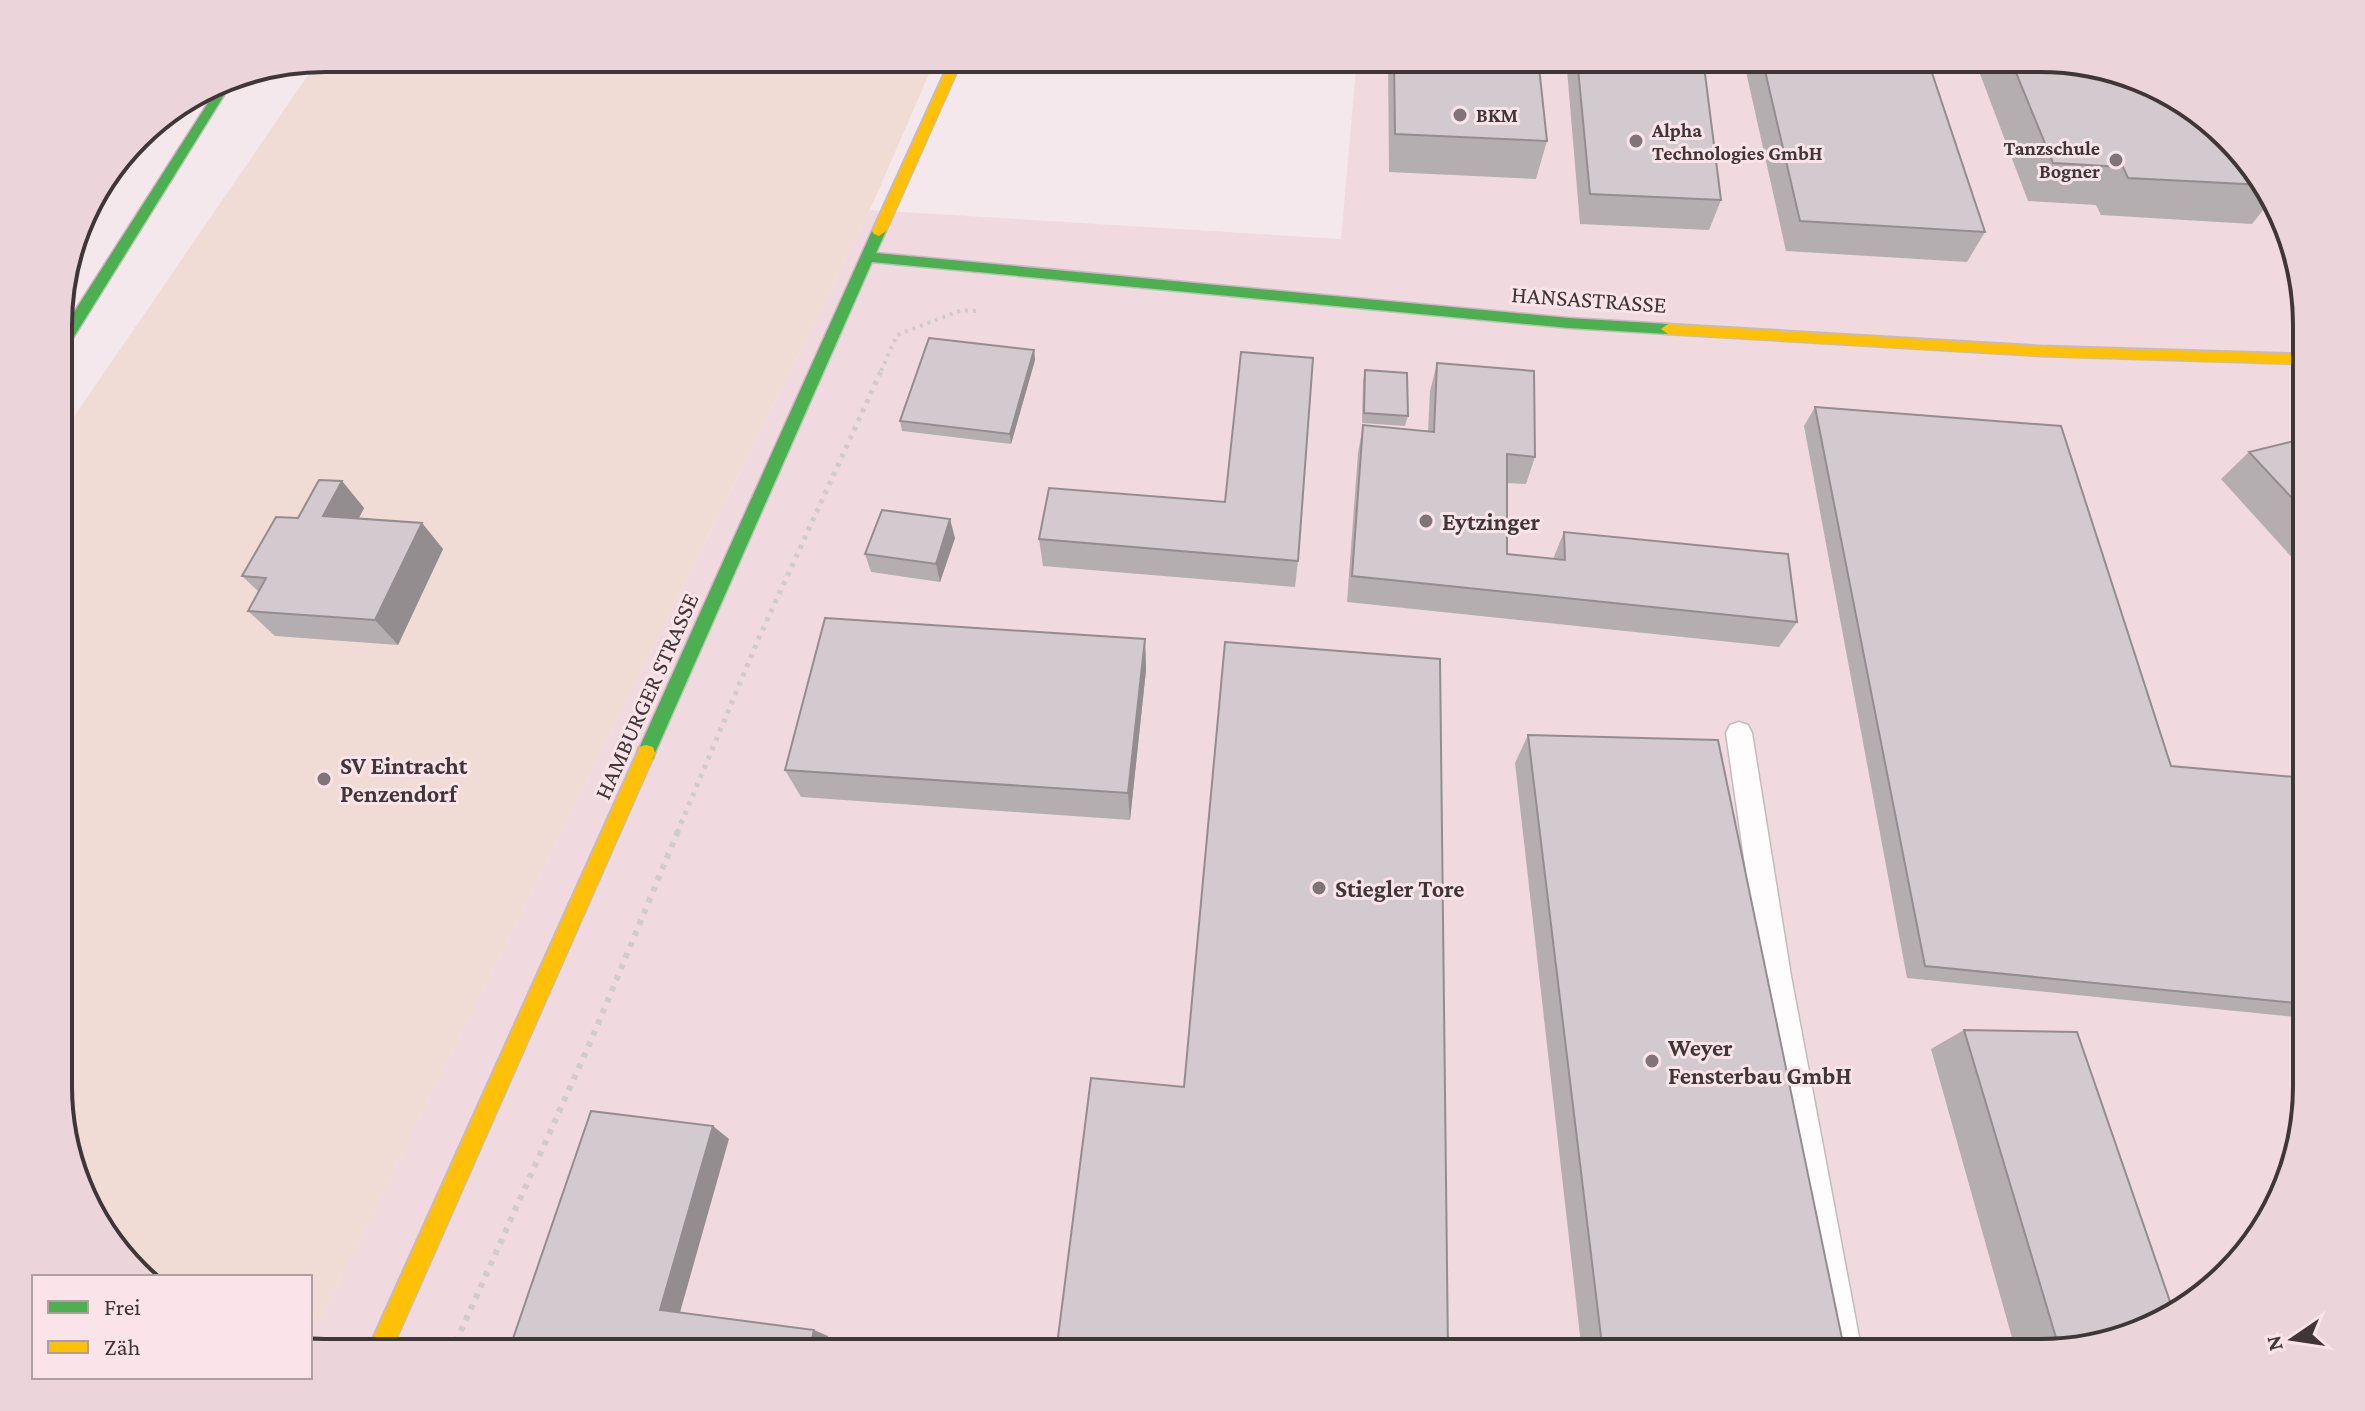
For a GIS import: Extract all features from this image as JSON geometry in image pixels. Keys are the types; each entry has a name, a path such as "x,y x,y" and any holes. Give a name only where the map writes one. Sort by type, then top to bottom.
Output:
{"street":[{"name":"HAMBURGER STRASSE","path":"384,1339 951,72"},
{"path":"72,328 219,96"},
{"name":"HANSASTRASSE","path":"870,257 1569,323 2041,351 2292,359"}],"lane":[{"path":"1739,733 1776,976 1842,1338"}],"path":[{"path":"457,1339 593,1036 758,640 897,335 962,310 988,311"}],"shaded area":[{"name":"SV Eintracht Penzendorf","path":"930,72 870,210 312,1335 312,1275 157,1275 135,1253 106,1212 91,1183 81,1151 74,1119 72,1086 72,419 309,73"},
{"path":"1356,72 2067,74 2244,175 2274,228 2288,276 2292,309 2292,1102 2288,1135 2274,1183 2259,1212 2230,1253 2207,1276 2152,1313 2121,1326 2056,1338 312,1338 870,210 1341,239"}],"building":[{"path":"1394,72 1540,72 1547,141 1395,134"},
{"name":"Alpha Technologies GmbH","path":"1578,72 1705,72 1721,200 1590,194"},
{"path":"1765,72 1932,72 1985,232 1800,221"},
{"path":"2016,72 2073,74 2137,91 2194,124 2219,146 2249,184 2128,178 2123,167 2053,163"},
{"path":"929,338 1034,350 1010,434 900,421"},
{"path":"1241,352 1313,358 1298,561 1039,539 1049,488 1225,502"},
{"name":"Eytzinger","path":"1437,363 1534,371 1535,457 1507,454 1507,554 1565,560 1564,532 1788,554 1797,622 1352,576 1363,425 1434,432"},
{"path":"1365,370 1407,373 1408,416 1364,413"},
{"path":"1815,407 2061,426 2171,766 2292,777 2292,1003 1925,966"},
{"path":"2292,441 2292,498 2249,452"},
{"path":"319,480 342,481 323,516 422,523 375,620 248,611 266,578 242,576 276,517 298,518"},
{"path":"882,510 950,519 936,564 865,554"},
{"path":"825,618 1145,639 1128,793 785,770"},
{"name":"Stiegler Tore","path":"1225,642 1440,659 1448,1338 1058,1339 1091,1078 1184,1087"},
{"name":"Weyer Fensterbau GmbH","path":"1528,735 1718,740 1842,1338 1601,1338"},
{"path":"1964,1030 2077,1032 2170,1302 2121,1326 2056,1338"},
{"path":"591,1111 713,1126 660,1310 814,1330 812,1339 513,1339"}],"traffic: fast":[{"path":"72,328 219,96"},
{"path":"646,753 879,231"},
{"path":"870,257 1569,323 1668,329"}],"traffic: slow":[{"path":"879,231 951,72"},
{"path":"1668,329 2041,351 2292,359"},
{"path":"384,1339 646,753"}],"place":[{"name":"BKM","path":"1460,115"},
{"name":"Alpha Technologies GmbH","path":"1636,141"},
{"name":"Tanzschule Bogner","path":"2116,160"},
{"name":"Eytzinger","path":"1426,521"},
{"name":"SV Eintracht Penzendorf","path":"324,779"},
{"name":"Stiegler Tore","path":"1319,888"},
{"name":"Weyer Fensterbau GmbH","path":"1652,1061"}]}
